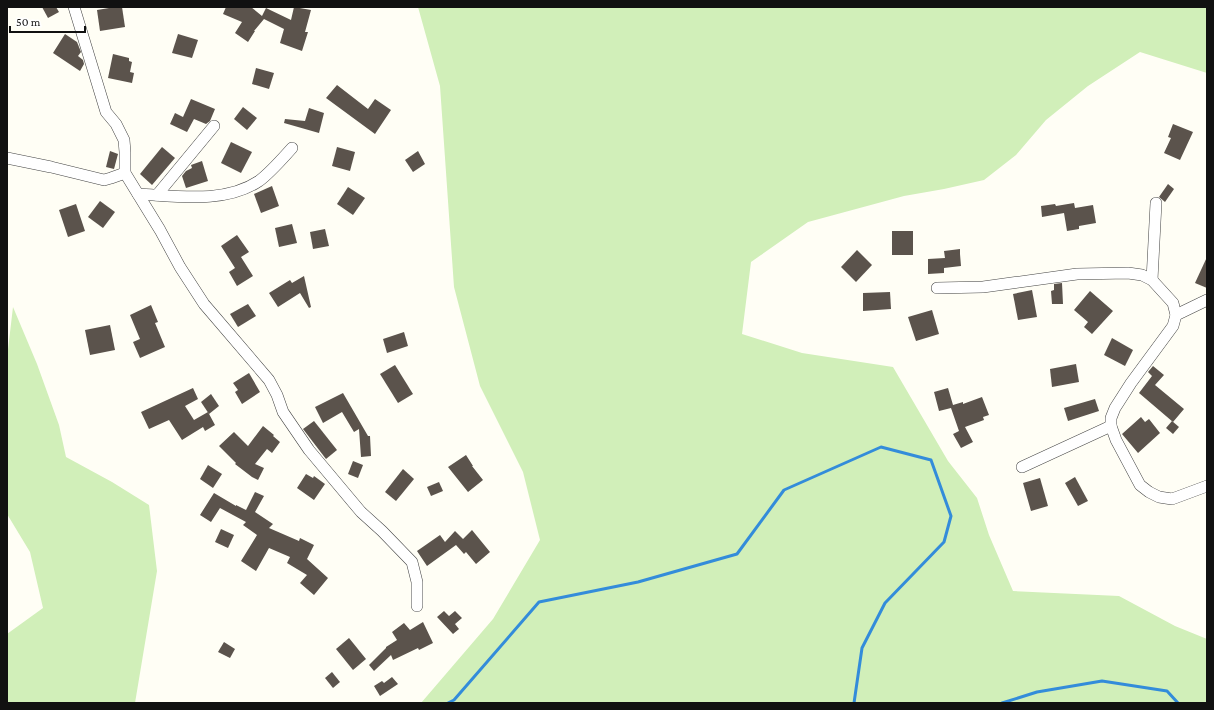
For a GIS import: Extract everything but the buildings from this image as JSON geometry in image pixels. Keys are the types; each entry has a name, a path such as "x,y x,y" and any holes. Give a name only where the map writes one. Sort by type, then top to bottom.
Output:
{"street":[{"path":"74,7 106,112 116,124 124,140 125,173 160,230 180,268 204,304 269,380 277,394 283,412 309,450 360,512 382,530 412,562 417,582 417,606"},
{"path":"157,195 214,126"},
{"path":"138,194 204,198 248,187 260,180 292,148"},
{"path":"7,158 104,180 125,173"},
{"path":"1152,280 1156,203"},
{"path":"937,288 983,287 1077,274 1128,273 1142,275 1152,280 1173,303 1176,315 1173,326 1131,383 1115,408 1111,418 1111,426 1116,440 1140,485 1148,492 1159,497 1172,499 1207,486"},
{"path":"1176,315 1207,300"},
{"path":"1022,467 1111,426"}],"green space":[{"path":"418,7 1207,7 1207,73 1140,52 1088,86 1046,120 1016,155 984,180 904,196 808,222 751,262 742,334 802,353 893,367 948,461 977,498 989,535 1013,591 1119,596 1175,626 1207,639 1207,703 421,703 493,619 540,540 523,472 480,386 454,287 440,86"},
{"path":"13,307 37,364 59,425 66,457 112,482 149,505 157,571 135,703 7,703 7,634 43,608 30,552 7,514 7,358"}],"waterway":[{"path":"448,703 454,700 539,602 638,582 737,554 784,490 881,447 931,460 951,516 944,542 885,603 862,648 854,703"},
{"path":"1002,703 1037,692 1102,681 1167,691 1178,703"}]}
